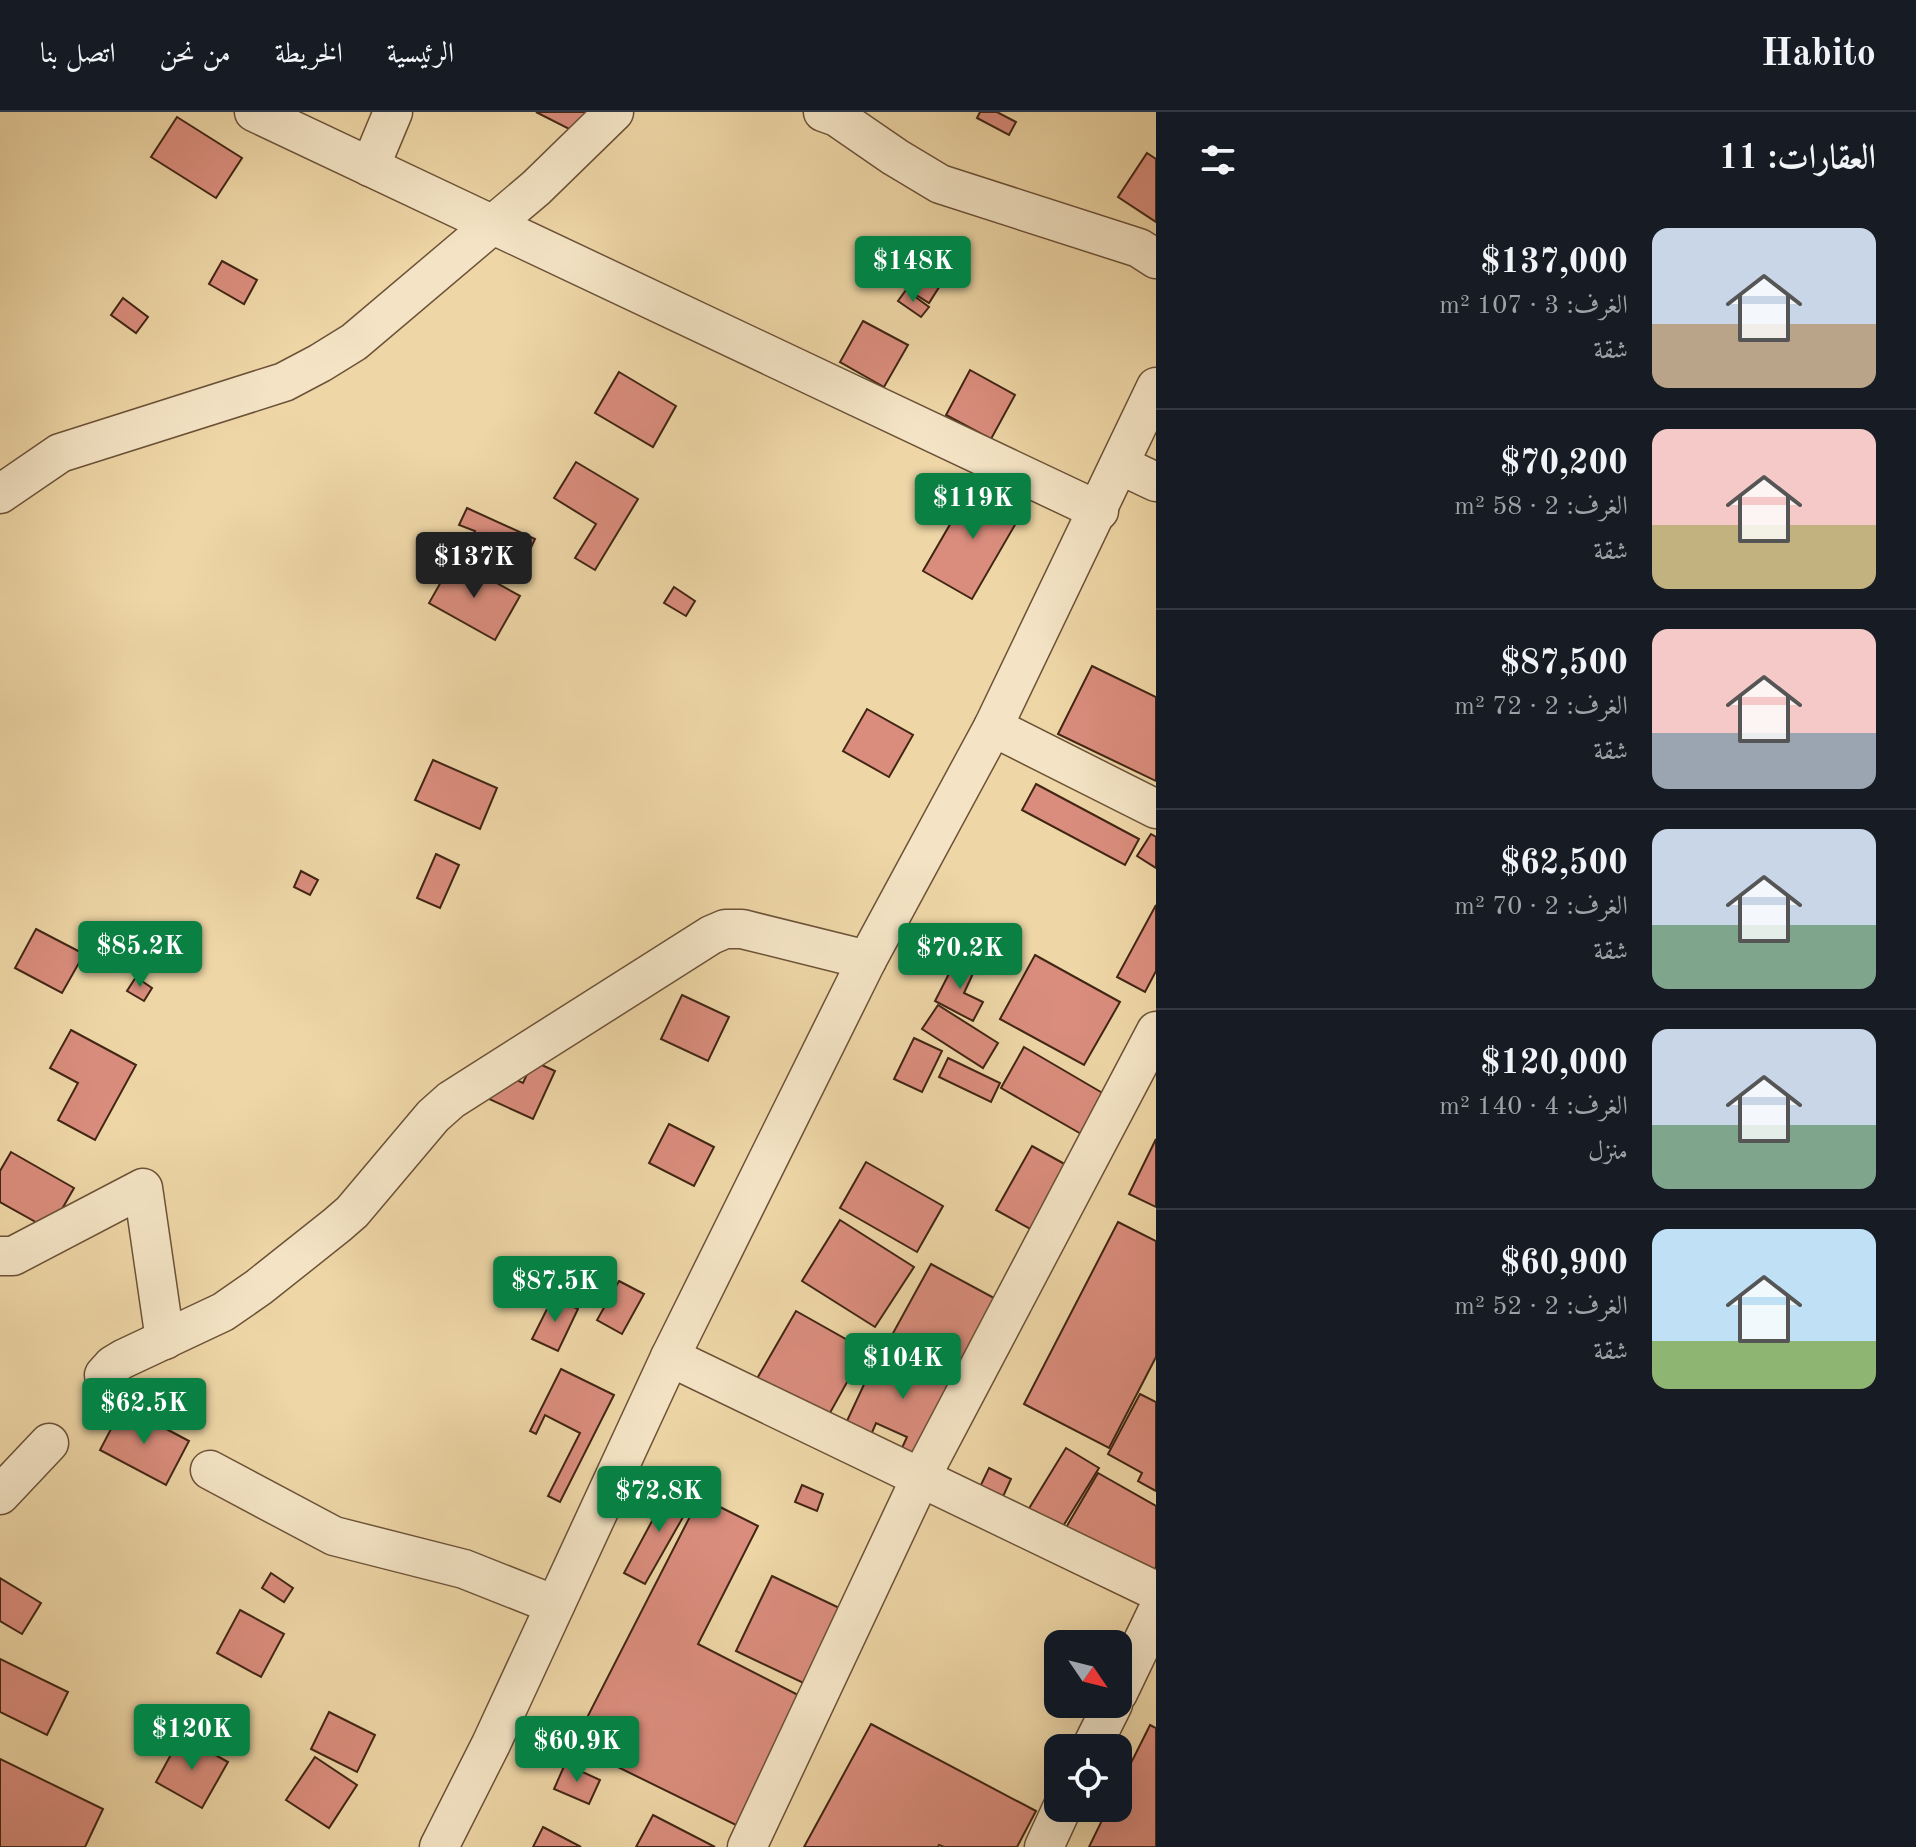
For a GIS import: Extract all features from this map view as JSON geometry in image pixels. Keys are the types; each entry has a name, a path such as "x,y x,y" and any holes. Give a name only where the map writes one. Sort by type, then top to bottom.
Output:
{"street":[{"path":"254,112 1099,511"},
{"path":"370,167 393,112"},
{"path":"0,494 60,453 284,382 354,342 536,188 614,112"},
{"path":"823,112 837,117 940,184 1139,248 1156,259"},
{"path":"439,1847 491,1744 670,1357 867,960 993,727 1156,387"},
{"path":"1120,465 1156,482"},
{"path":"993,727 1156,809"},
{"path":"104,1375 123,1359 223,1312 337,1225 352,1212 433,1116 451,1100 711,935 725,929 742,929 867,960"},
{"path":"747,1847 921,1477 1156,1031"},
{"path":"0,1256 13,1256 143,1188 165,1340"},
{"path":"670,1357 1156,1591"},
{"path":"0,1495 49,1443"},
{"path":"210,1470 231,1478 334,1536 464,1569 555,1605"},
{"path":"1132,1664 1156,1614"},
{"path":"1044,1847 1056,1822"}],"building":[{"path":"536,112 587,112 577,133"},
{"path":"980,112 997,112 1016,122 1009,135 977,118"},
{"path":"177,117 242,158 216,198 151,157"},
{"path":"1147,153 1156,159 1156,222 1118,197"},
{"path":"908,247 948,273 929,303 888,277"},
{"path":"222,261 257,280 244,304 209,284"},
{"path":"906,290 929,307 921,317 898,301"},
{"path":"123,298 148,317 136,333 111,315"},
{"path":"863,321 908,345 884,387 840,362"},
{"path":"970,370 1015,395 991,439 946,415"},
{"path":"619,372 676,406 653,447 595,413"},
{"path":"576,462 638,499 595,570 575,558 596,524 554,498"},
{"path":"974,483 1023,511 972,599 923,571"},
{"path":"467,508 535,539 518,575 466,551 475,531 459,525"},
{"path":"454,559 520,596 495,640 429,603"},
{"path":"674,587 695,601 686,616 664,603"},
{"path":"1092,666 1156,697 1156,781 1058,734"},
{"path":"867,709 913,735 889,777 843,751"},
{"path":"433,760 497,788 480,829 415,800"},
{"path":"1036,784 1139,839 1125,865 1022,810"},
{"path":"1151,834 1156,837 1156,868 1137,856"},
{"path":"436,854 459,865 440,908 417,898"},
{"path":"301,871 318,880 310,895 294,887"},
{"path":"1156,905 1156,971 1145,992 1117,977"},
{"path":"36,929 84,954 62,993 15,968"},
{"path":"1035,955 1120,1002 1084,1065 1000,1019"},
{"path":"957,958 976,967 964,993 983,1002 973,1021 935,1001"},
{"path":"136,977 152,988 144,1001 127,991"},
{"path":"682,995 729,1017 708,1061 661,1039"},
{"path":"938,1005 998,1043 983,1068 922,1029"},
{"path":"71,1030 136,1065 95,1140 58,1120 78,1083 50,1068"},
{"path":"914,1038 942,1051 922,1092 894,1079"},
{"path":"1024,1047 1106,1095 1083,1135 1001,1088"},
{"path":"948,1058 1000,1083 991,1102 939,1077"},
{"path":"533,1061 555,1071 533,1119 487,1098 499,1072 523,1083"},
{"path":"669,1124 714,1147 694,1186 649,1163"},
{"path":"1156,1139 1156,1207 1129,1194"},
{"path":"1032,1146 1070,1167 1034,1231 996,1210"},
{"path":"11,1152 74,1188 50,1230 0,1202 0,1171"},
{"path":"866,1162 943,1206 917,1252 840,1208"},
{"path":"840,1220 914,1267 875,1327 802,1281"},
{"path":"1118,1222 1156,1241 1156,1357 1109,1448 1024,1404"},
{"path":"931,1264 1007,1305 969,1376 892,1335"},
{"path":"619,1281 644,1294 622,1334 597,1320"},
{"path":"553,1297 578,1309 558,1351 532,1339"},
{"path":"796,1311 865,1350 821,1429 751,1389"},
{"path":"881,1348 958,1383 923,1460 901,1450 907,1437 876,1423 871,1435 846,1423"},
{"path":"561,1369 614,1395 560,1502 548,1496 580,1433 545,1415 536,1434 530,1431"},
{"path":"1140,1394 1156,1402 1156,1491 1138,1481 1142,1473 1108,1454"},
{"path":"123,1406 189,1441 166,1485 100,1450"},
{"path":"1066,1448 1099,1468 1057,1536 1025,1515"},
{"path":"989,1468 1011,1479 1001,1501 978,1491"},
{"path":"1098,1473 1156,1506 1156,1567 1148,1580 1064,1531"},
{"path":"672,1484 695,1496 645,1584 624,1573"},
{"path":"802,1485 823,1494 817,1511 795,1502"},
{"path":"700,1497 758,1526 698,1644 808,1700 742,1828 573,1745"},
{"path":"271,1573 293,1588 284,1602 262,1588"},
{"path":"772,1576 850,1613 814,1688 736,1651"},
{"path":"0,1578 41,1603 22,1634 0,1621"},
{"path":"240,1610 284,1634 261,1677 217,1653"},
{"path":"0,1659 68,1692 47,1735 0,1712"},
{"path":"329,1712 375,1735 357,1772 311,1749"},
{"path":"871,1724 1036,1811 1017,1847 804,1847"},
{"path":"1150,1725 1156,1728 1156,1847 1089,1847 1101,1822 1132,1822 1132,1761"},
{"path":"181,1736 228,1762 202,1808 156,1782"},
{"path":"315,1757 357,1785 329,1828 286,1800"},
{"path":"0,1759 103,1809 85,1847 0,1847"},
{"path":"565,1764 600,1780 589,1804 554,1789"},
{"path":"653,1815 715,1847 636,1847"},
{"path":"543,1827 581,1847 533,1847"}]}
